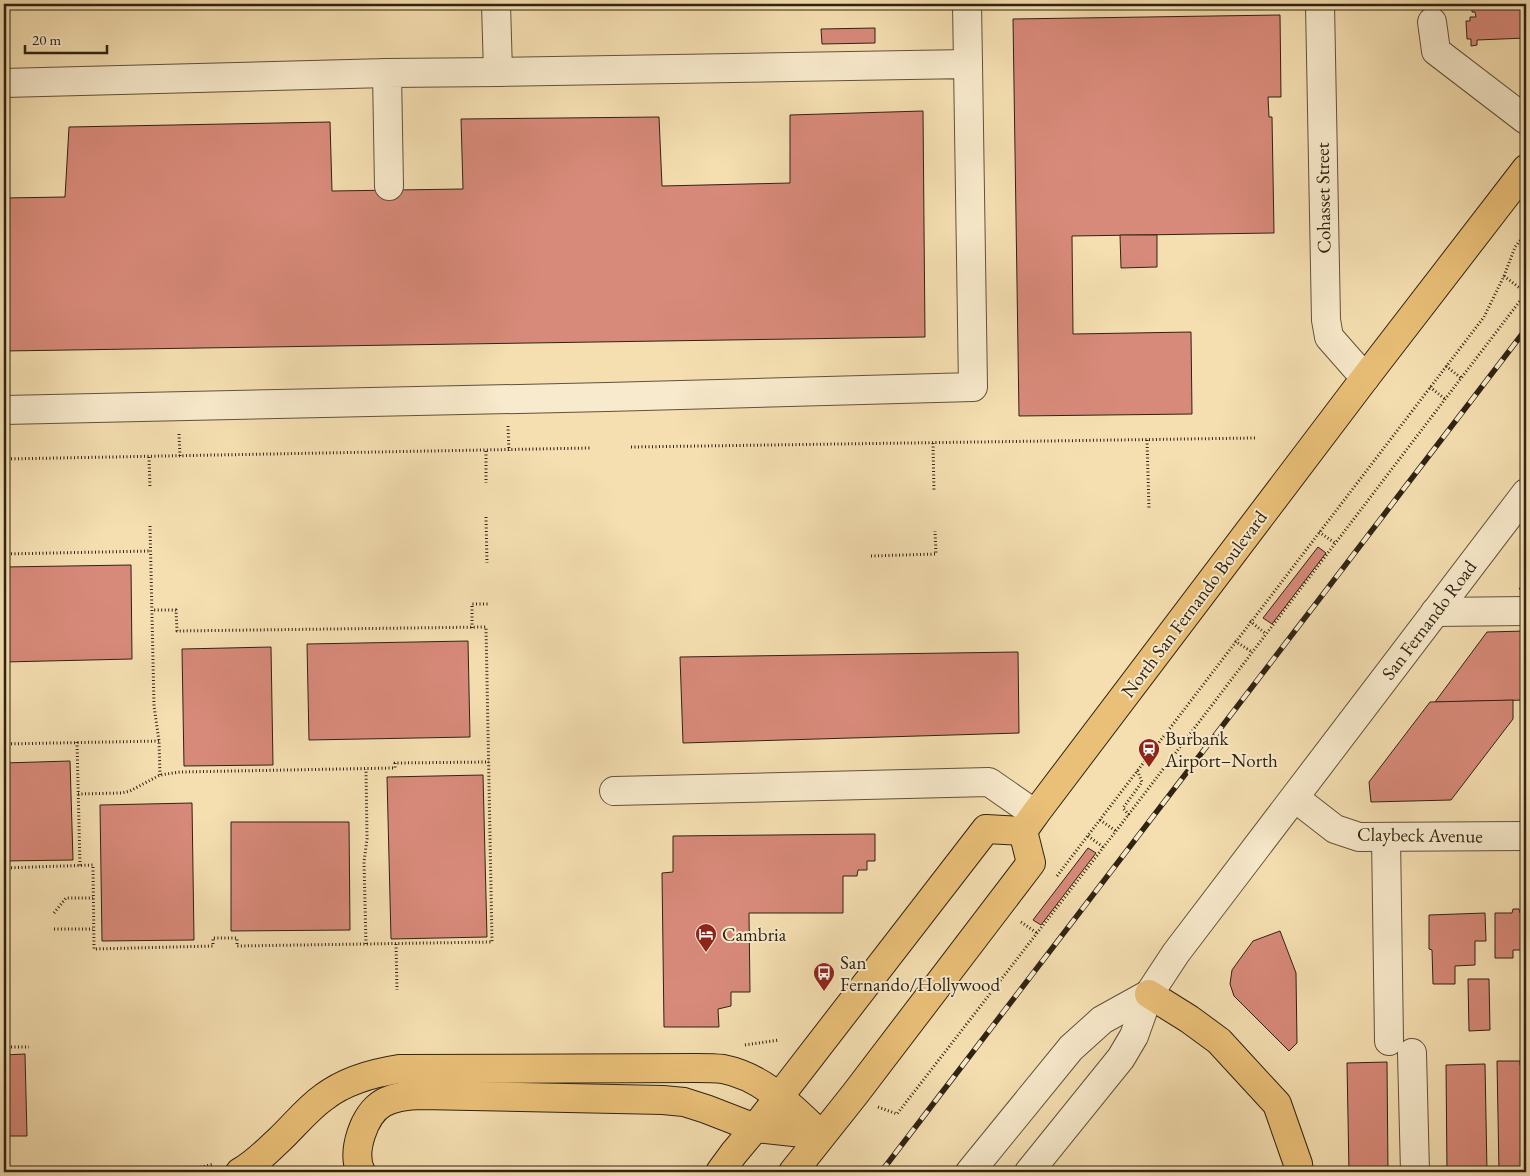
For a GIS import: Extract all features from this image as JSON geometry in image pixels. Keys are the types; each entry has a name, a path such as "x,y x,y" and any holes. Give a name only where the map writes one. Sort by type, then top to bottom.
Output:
{"main road":[{"path":"1365,378 1526,169"},
{"name":"North San Fernando Boulevard","path":"1029,822 1365,378"},
{"path":"720,1172 986,829 1029,822 1031,863 861,1086 792,1172"},
{"path":"1149,994 1189,1019 1219,1041 1277,1104 1298,1164 1299,1172"},
{"path":"231,1166 257,1161 324,1096 345,1084 365,1076 399,1069 723,1069 748,1077 779,1095 821,1135"},
{"path":"361,1172 357,1145 366,1120 382,1104 398,1097 421,1095 684,1102 755,1128 821,1135"}],"street":[{"path":"496,4 498,72"},
{"path":"4,410 973,387 967,4"},
{"name":"Cohasset Street","path":"1320,4 1326,320 1329,337 1365,378"},
{"path":"1432,22 1436,51 1526,120"},
{"path":"4,84 387,73 968,64"},
{"path":"387,73 389,186"},
{"name":"San Fernando Road","path":"1295,798 1526,493"},
{"path":"1435,612 1526,611"},
{"path":"614,791 989,782 1029,822"},
{"path":"1029,1172 1121,1058 1134,1036 1149,994 1176,953 1295,798"},
{"name":"Claybeck Avenue","path":"1295,798 1335,829 1359,837 1526,836"},
{"path":"1386,837 1401,1047 1416,1172"},
{"path":"970,1172 1071,1048 1102,1020 1149,994"}],"path":[{"path":"1052,883 1137,769 1484,317 1504,276 1515,247 1526,233"},
{"path":"883,1098 877,1106 897,1114 1104,848 1526,293 1504,276"},
{"path":"1446,366 1461,378"},
{"path":"1430,387 1445,399"},
{"path":"508,424 509,450"},
{"path":"179,429 180,456"},
{"path":"631,447 1255,438"},
{"path":"1147,439 1149,509"},
{"path":"933,443 934,492"},
{"path":"4,459 590,448"},
{"path":"486,451 486,483"},
{"path":"149,457 150,488"},
{"path":"486,517 487,563"},
{"path":"150,526 154,706 159,741 160,775"},
{"path":"871,556 936,554 935,531"},
{"path":"1319,532 1335,543"},
{"path":"4,554 151,552"},
{"path":"472,628 472,604 488,604"},
{"path":"4,868 93,865 94,949 213,946 213,938 237,938 237,946 492,942 486,628 177,631 176,610 152,610"},
{"path":"1250,621 1266,634"},
{"path":"1235,641 1252,652"},
{"path":"4,744 159,741"},
{"path":"77,742 80,866"},
{"path":"78,794 122,793 130,791 160,775 180,772 366,769 395,768 395,764 488,762"},
{"path":"366,769 367,839 364,862 366,944"},
{"path":"1129,815 1123,808 1142,782 1137,769"},
{"path":"1100,820 1116,831"},
{"path":"1088,836 1104,848"},
{"path":"54,913 66,898 93,898"},
{"path":"1015,930 1021,922 1037,933"},
{"path":"54,929 94,929"},
{"path":"396,944 397,990"},
{"path":"4,1047 29,1046"},
{"path":"180,1172 231,1166"}],"building":[{"path":"1472,4 1526,4 1526,38 1477,40 1477,45 1471,46 1471,39 1467,39 1466,21 1470,21 1470,17 1476,17 1475,12 1472,12"},
{"path":"1280,15 1281,97 1268,97 1269,117 1272,117 1274,233 1072,236 1073,334 1191,332 1192,414 1019,416 1013,19"},
{"path":"875,28 875,43 822,44 821,29"},
{"path":"923,111 925,337 4,351 4,198 65,197 69,127 330,122 332,191 463,189 461,119 659,117 662,186 790,183 790,115"},
{"path":"1120,235 1157,235 1157,267 1121,268"},
{"path":"1318,547 1326,553 1272,624 1263,618"},
{"path":"131,565 132,659 4,662 4,567"},
{"path":"1526,576 1526,589 1519,589 1525,582 1523,581"},
{"path":"1526,631 1526,700 1435,702 1487,632"},
{"path":"468,641 470,737 309,740 307,644"},
{"path":"271,647 273,765 184,766 182,649"},
{"path":"1018,652 1019,733 683,743 680,657"},
{"path":"1513,700 1513,719 1451,800 1371,802 1369,782 1430,702"},
{"path":"70,761 73,860 4,861 4,763"},
{"path":"483,775 487,937 391,939 387,777"},
{"path":"192,803 194,940 102,941 100,805"},
{"path":"231,822 349,822 350,930 231,931"},
{"name":"Cambria","path":"875,834 875,861 867,861 867,870 858,870 857,876 843,876 843,913 749,913 750,992 731,992 731,1006 718,1009 719,1027 664,1027 662,873 673,872 673,836"},
{"path":"1088,848 1096,853 1041,925 1033,920"},
{"path":"1513,909 1519,909 1520,913 1526,913 1526,953 1525,950 1513,950 1513,958 1495,958 1495,913 1512,913"},
{"path":"1485,913 1486,941 1475,941 1475,965 1455,966 1455,984 1433,984 1432,950 1429,949 1429,915"},
{"path":"1280,931 1296,973 1297,1043 1289,1051 1234,996 1230,984 1232,970 1253,941"},
{"path":"1468,979 1489,979 1490,1030 1469,1031"},
{"path":"25,1054 27,1136 4,1136 4,1055"},
{"path":"1497,1061 1520,1061 1520,1065 1526,1065 1526,1172 1499,1172"},
{"path":"1387,1062 1388,1172 1349,1172 1347,1063"},
{"path":"1485,1064 1487,1172 1447,1172 1446,1065"}],"railway":[{"path":"881,1172 1526,329"}],"place":[{"name":"Burbank Airport–North","path":"1149,768"},
{"name":"Cambria","path":"706,953"},
{"name":"San Fernando/Hollywood","path":"824,992"}]}
